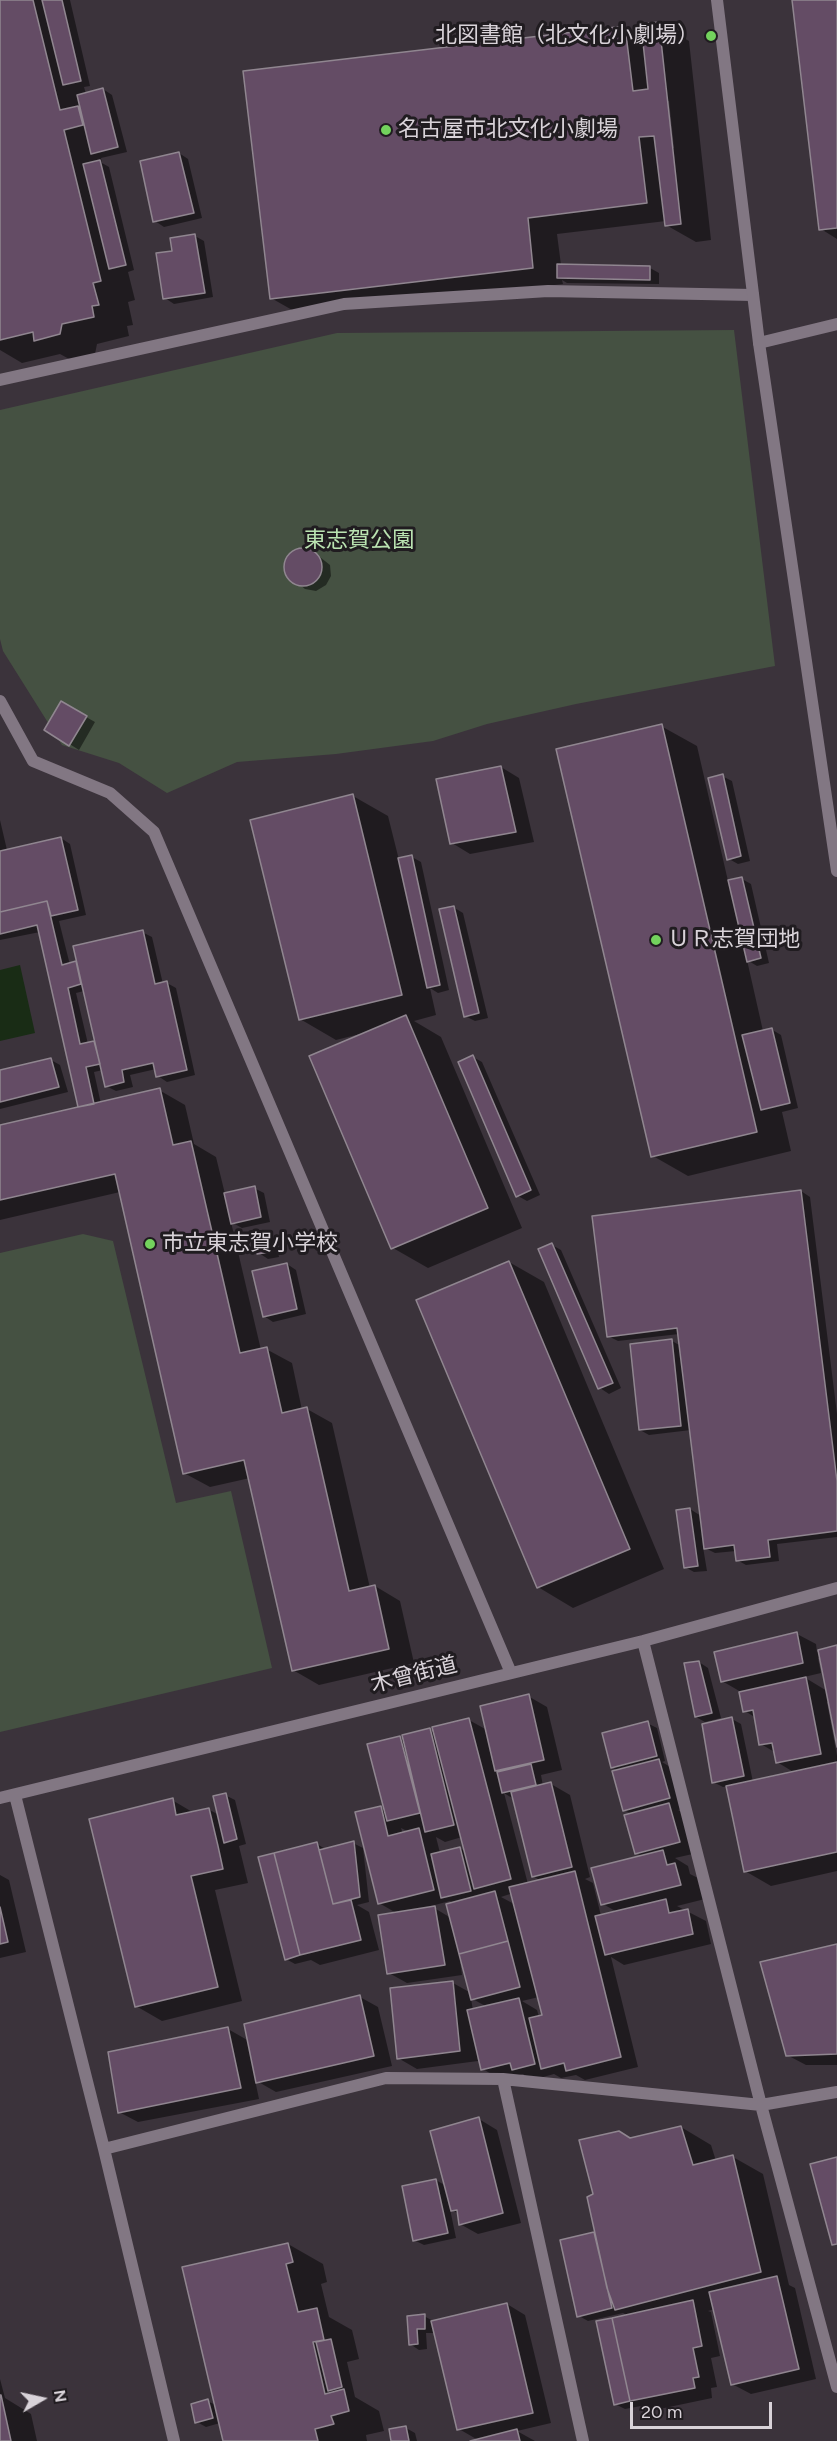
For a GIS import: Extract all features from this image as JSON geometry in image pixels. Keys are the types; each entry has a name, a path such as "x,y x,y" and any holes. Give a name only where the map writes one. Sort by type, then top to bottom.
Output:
{"street":[{"path":"717,0 759,343 835,834 837,872"},
{"path":"0,380 344,304 548,291 753,295"},
{"path":"759,343 837,324"},
{"path":"0,701 33,760 110,793 154,832 511,1673"},
{"name":"木曾街道","path":"0,1798 643,1641 837,1588"},
{"path":"643,1641 761,2105 837,2387"},
{"path":"15,1795 104,2149 174,2441"},
{"path":"104,2149 386,2078 503,2079 761,2105 837,2092"},
{"path":"503,2079 583,2441"}],"green space":[{"name":"東志賀公園","path":"734,330 775,666 576,704 487,724 433,741 336,754 237,762 167,793 119,763 62,745 3,651 0,639 0,410 337,333"},
{"path":"83,1234 113,1241 176,1503 231,1491 272,1668 0,1732 0,1253"}],"shaded area":[{"path":"20,965 35,1033 0,1041 0,970"}],"building":[{"path":"0,0 33,0 60,110 78,106 83,125 64,130 101,281 93,283 99,305 92,306 94,317 62,324 60,334 34,341 33,332 0,340"},
{"path":"42,0 62,0 81,81 63,85"},
{"path":"792,0 837,0 837,228 819,230"},
{"path":"659,22 681,224 665,226 654,136 639,137 647,203 528,218 533,268 270,299 243,71 625,26 633,91 648,89 641,24"},
{"path":"103,88 118,147 91,154 77,95"},
{"path":"179,152 194,213 153,222 140,161"},
{"path":"100,160 126,265 109,269 83,164"},
{"path":"195,234 205,293 163,299 156,253 172,251 170,238"},
{"path":"557,264 650,266 650,280 557,278"},
{"path":"303,548 317,553 322,567 317,581 303,586 289,581 284,567 289,553"},
{"path":"61,701 87,716 69,746 44,730"},
{"name":"ＵＲ志賀団地","path":"662,724 757,1132 651,1157 556,749"},
{"path":"501,766 516,832 450,844 436,779"},
{"path":"723,774 741,856 727,860 708,778"},
{"path":"353,794 402,995 299,1020 250,820"},
{"path":"61,837 78,910 51,916 47,901 0,912 0,851"},
{"path":"412,855 440,985 427,988 398,858"},
{"path":"742,877 761,958 747,962 728,880"},
{"path":"47,901 62,965 76,961 81,984 68,988 80,1044 94,1041 100,1064 86,1067 94,1104 78,1107 37,925 0,934 0,912"},
{"path":"454,906 479,1013 464,1017 439,909"},
{"path":"143,930 155,984 167,981 187,1070 156,1077 153,1063 122,1070 124,1082 105,1087 73,946"},
{"path":"406,1015 488,1208 391,1249 309,1056"},
{"path":"772,1028 790,1103 761,1110 742,1035"},
{"path":"473,1055 531,1190 516,1197 458,1062"},
{"path":"51,1058 59,1087 0,1102 0,1070"},
{"path":"160,1088 173,1145 191,1141 240,1353 267,1347 282,1413 307,1407 349,1591 375,1585 389,1649 292,1671 244,1460 183,1474 115,1174 0,1200 0,1125"},
{"path":"255,1186 261,1217 231,1224 224,1193"},
{"path":"801,1190 837,1481 837,1531 768,1540 770,1557 736,1561 734,1545 704,1549 677,1328 607,1337 592,1216"},
{"path":"267,1235 270,1252 257,1254 255,1236"},
{"path":"552,1243 613,1383 598,1389 538,1249"},
{"path":"509,1261 630,1549 537,1588 416,1300"},
{"path":"287,1263 297,1309 263,1317 252,1271"},
{"path":"672,1339 681,1426 639,1430 630,1344"},
{"path":"690,1508 698,1566 684,1568 676,1510"},
{"path":"797,1632 803,1663 721,1682 714,1652"},
{"path":"837,1645 837,1747 818,1650"},
{"path":"699,1661 712,1713 695,1717 684,1663"},
{"path":"806,1677 821,1754 776,1763 772,1743 759,1745 753,1710 743,1712 739,1692"},
{"path":"529,1694 544,1760 495,1771 480,1706"},
{"path":"732,1717 744,1776 712,1783 702,1724"},
{"path":"469,1718 511,1879 474,1889 432,1727"},
{"path":"648,1721 657,1756 611,1768 602,1733"},
{"path":"430,1728 454,1825 425,1832 402,1735"},
{"path":"400,1736 420,1813 387,1821 367,1744"},
{"path":"659,1759 670,1798 623,1811 612,1771"},
{"path":"837,1762 837,1852 744,1872 726,1786"},
{"path":"531,1764 536,1785 502,1793 497,1772"},
{"path":"551,1782 572,1867 532,1877 511,1792"},
{"path":"226,1793 237,1839 224,1843 213,1796"},
{"path":"173,1798 176,1815 209,1808 223,1869 191,1876 218,1987 135,2007 89,1819"},
{"path":"669,1803 680,1842 635,1854 624,1815"},
{"path":"381,1806 388,1836 419,1828 434,1890 378,1904 355,1812"},
{"path":"354,1841 360,1897 333,1904 319,1850"},
{"path":"317,1842 333,1904 351,1900 361,1940 300,1955 274,1853"},
{"path":"460,1847 471,1891 441,1898 431,1854"},
{"path":"663,1850 667,1865 675,1863 681,1885 601,1905 591,1868"},
{"path":"274,1853 300,1955 285,1960 258,1857"},
{"path":"575,1871 621,2057 566,2071 564,2063 541,2069 529,2018 542,2015 509,1887"},
{"path":"495,1891 508,1941 459,1954 446,1904"},
{"path":"666,1899 669,1913 688,1909 693,1934 605,1955 595,1916"},
{"path":"435,1906 445,1965 387,1974 378,1915"},
{"path":"0,1907 8,1942 0,1944"},
{"path":"508,1941 520,1987 471,2000 459,1954"},
{"path":"837,1944 837,2054 786,2056 760,1962"},
{"path":"453,1981 460,2051 397,2059 390,1988"},
{"path":"360,1995 374,2056 256,2083 244,2024"},
{"path":"519,1998 535,2064 512,2070 510,2063 481,2070 467,2010"},
{"path":"228,2027 241,2088 118,2113 108,2052"},
{"path":"479,2117 503,2213 459,2225 457,2210 451,2211 430,2131"},
{"path":"681,2126 693,2165 733,2155 761,2272 615,2310 607,2288 587,2197 593,2194 579,2140 619,2131 630,2138"},
{"path":"837,2157 837,2244 832,2245 810,2164"},
{"path":"436,2179 448,2233 413,2241 402,2186"},
{"path":"594,2232 612,2308 577,2317 560,2240"},
{"path":"288,2243 293,2262 286,2264 298,2312 317,2308 324,2340 313,2342 325,2394 344,2389 349,2411 331,2416 334,2424 315,2429 318,2441 223,2441 182,2267"},
{"path":"777,2276 799,2369 731,2385 709,2292"},
{"path":"693,2300 702,2346 693,2348 699,2377 693,2378 695,2388 630,2401 612,2318"},
{"path":"507,2303 533,2413 457,2430 431,2321"},
{"path":"425,2314 425,2329 417,2329 418,2344 409,2345 407,2316"},
{"path":"612,2318 630,2401 614,2405 596,2321"},
{"path":"331,2339 342,2387 328,2391 316,2342"},
{"path":"1,2395 11,2441 0,2441"},
{"path":"208,2399 213,2418 195,2423 191,2404"},
{"path":"406,2426 409,2441 391,2441 389,2429"},
{"path":"517,2429 520,2441 470,2441"}],"place":[{"name":"北図書館（北文化小劇場）","path":"711,36"},
{"name":"名古屋市北文化小劇場","path":"386,130"},
{"name":"ＵＲ志賀団地","path":"656,940"},
{"name":"市立東志賀小学校","path":"150,1244"}]}
